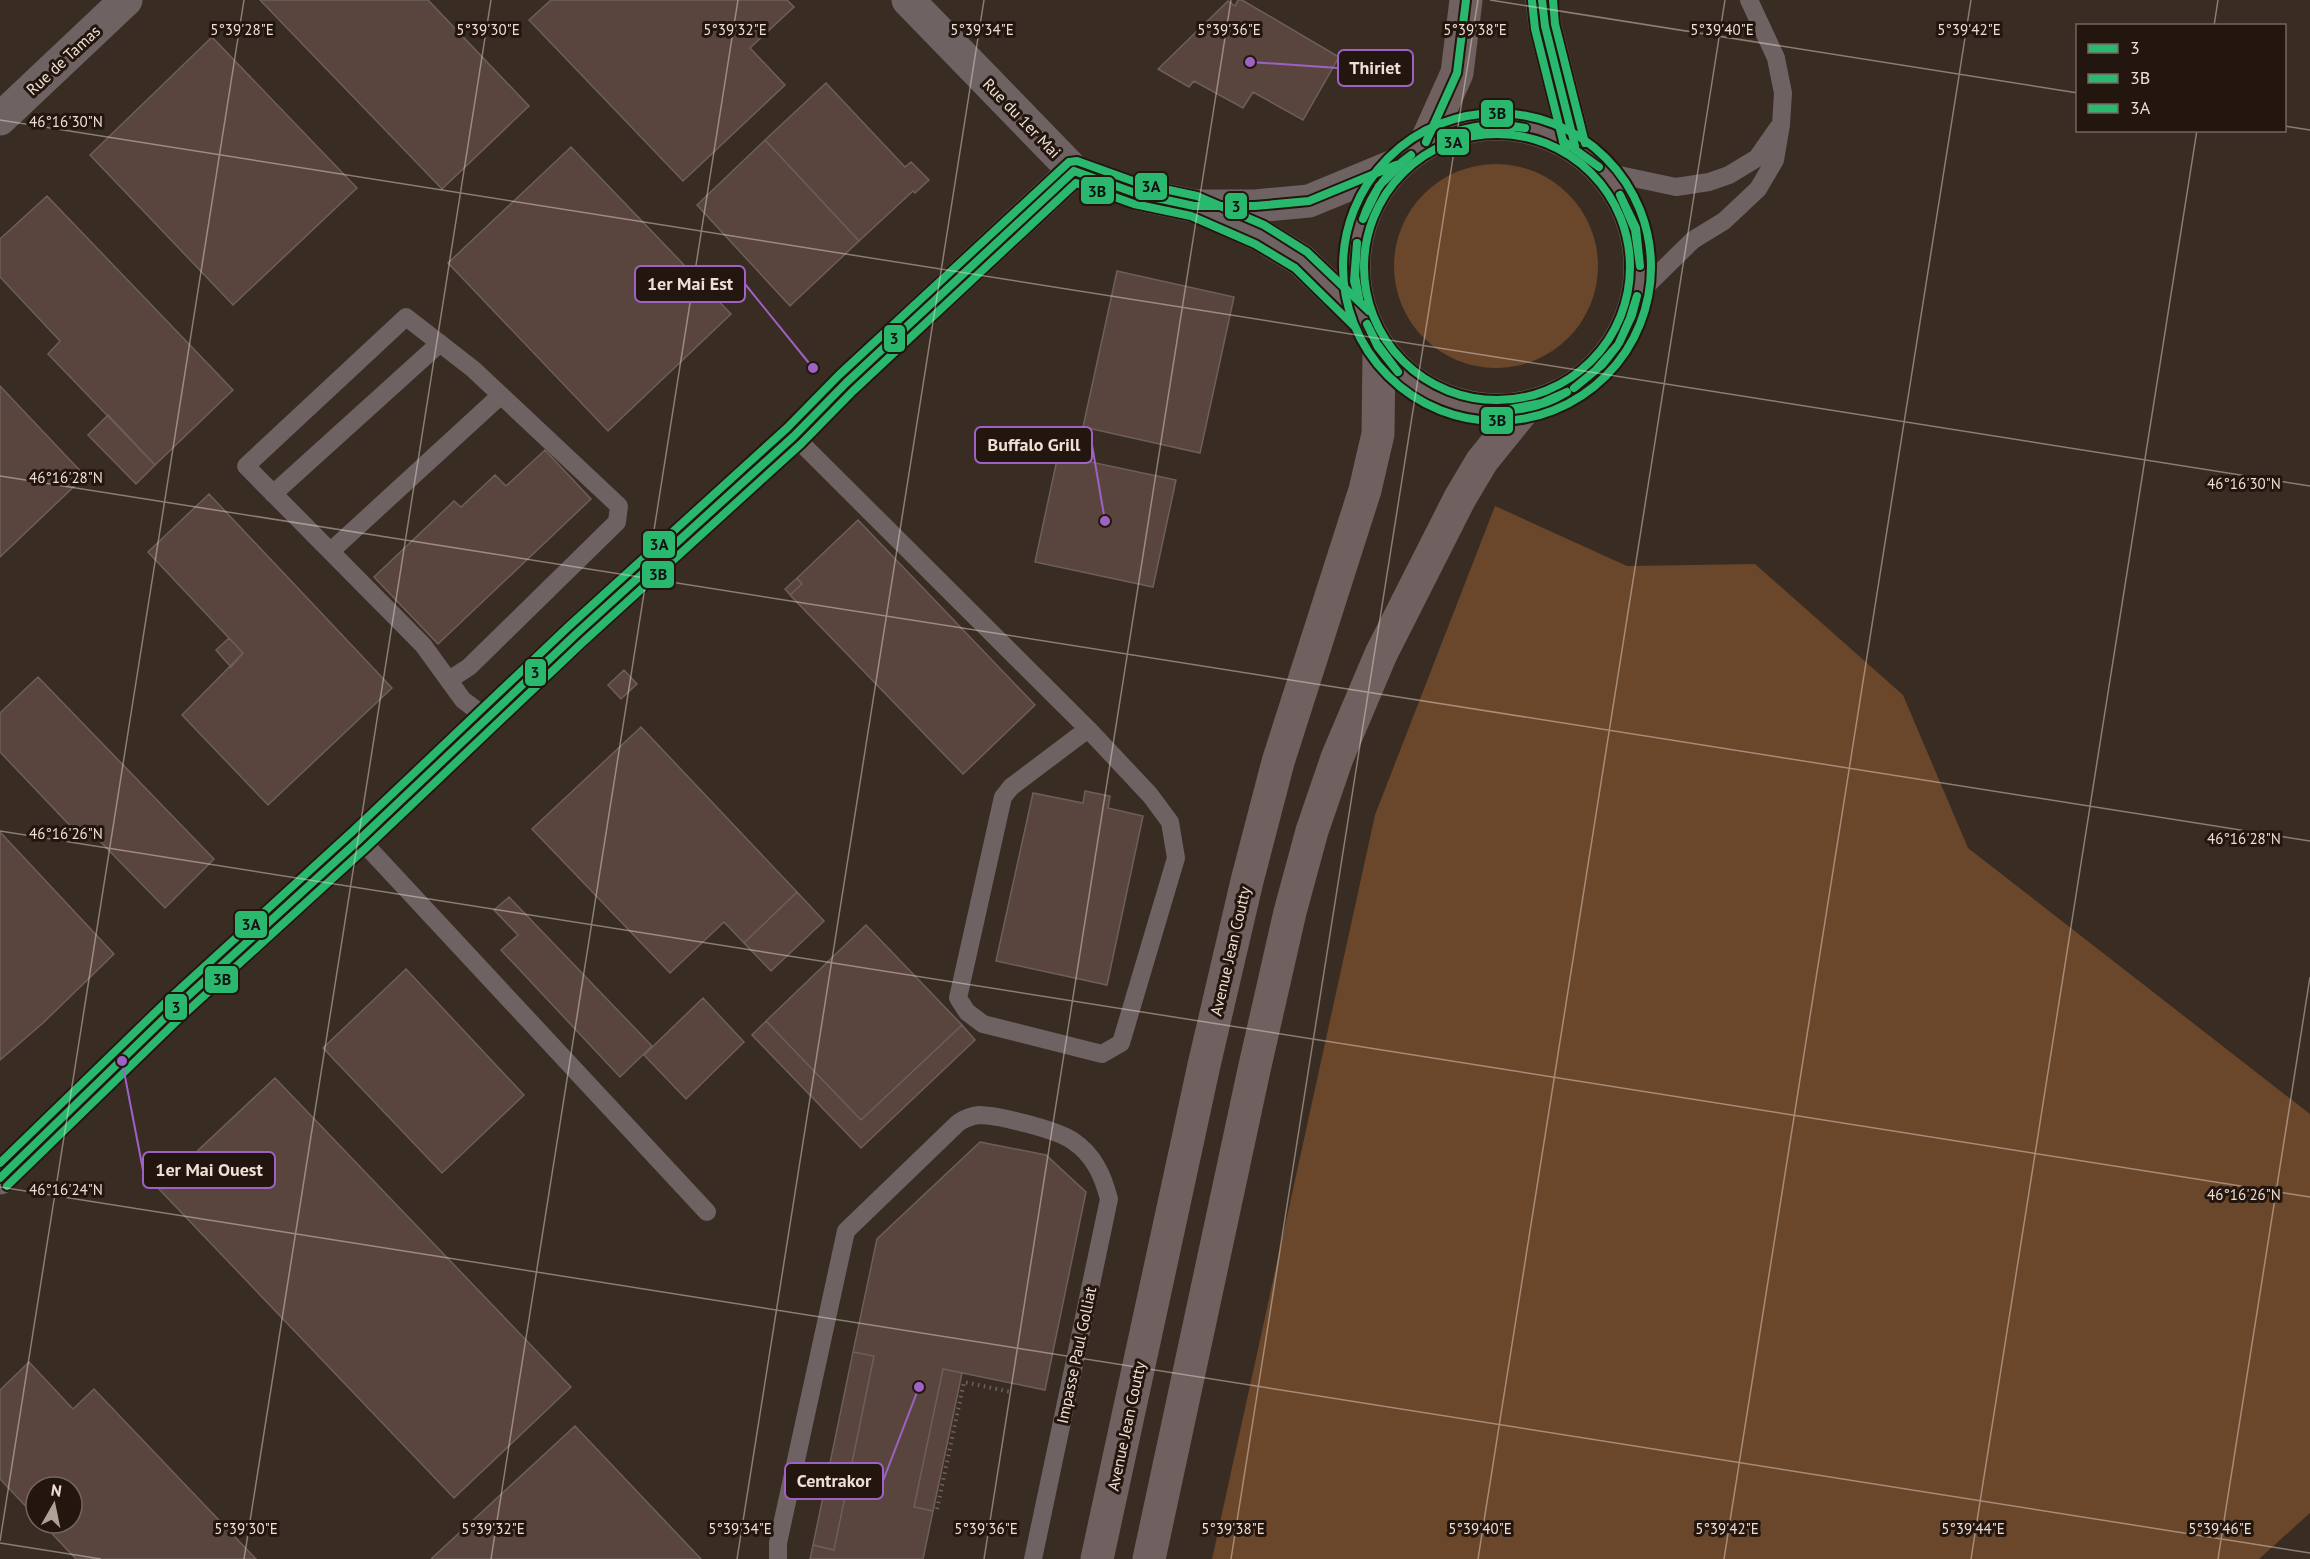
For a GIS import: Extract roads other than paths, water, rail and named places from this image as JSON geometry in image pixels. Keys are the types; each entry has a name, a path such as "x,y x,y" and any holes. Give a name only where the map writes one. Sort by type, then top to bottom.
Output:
{"main road":[{"path":"1426,142 1457,73 1466,0"},
{"path":"1542,0 1545,26 1575,146"},
{"path":"1501,124 1540,130 1575,146 1605,172 1629,209 1641,250 1640,292 1625,334 1600,369 1565,395 1524,409 1483,411 1442,401 1407,380 1379,350 1362,319 1353,278 1356,237 1371,198 1396,165 1426,142 1462,128 1501,124"},
{"name":"Avenue Jean Coutty","path":"1097,1559 1246,881 1278,762 1365,490 1378,434 1379,350"},
{"path":"1149,1559 1254,1070 1290,912 1312,831 1337,758 1381,654 1460,498 1482,461 1524,409"}],"street":[{"name":"Rue de Tamas","path":"0,119 126,0"},
{"name":"Rue du 1er Mai","path":"908,0 1074,171 1138,194 1194,206 1260,235 1301,260 1362,319"},
{"name":"Rue du 1er Mai","path":"1194,206 1255,206 1309,201 1396,165"},
{"path":"0,1179 175,1008 360,839 575,635 794,436 846,383 1074,171"}],"lane":[{"path":"1640,292 1693,240 1724,221 1758,189 1775,160 1783,93 1776,58 1749,0"},
{"path":"1605,172 1676,187 1709,182 1729,175 1757,159 1781,124"},
{"path":"449,680 469,667 617,522 619,506 473,369 406,317 246,466 423,645 463,700 487,718"},
{"path":"273,494 440,343"},
{"path":"331,551 501,395"},
{"path":"794,436 1089,729 1150,795 1170,822 1176,858 1121,1043 1102,1054 983,1024 967,1012 958,998 1003,797 1011,787 1089,729"},
{"path":"360,839 707,1212"},
{"name":"Impasse Paul Golliat","path":"778,1559 778,1542 842,1242 850,1225 958,1123 969,1117 985,1115 1053,1131 1073,1140 1090,1156 1102,1174 1109,1198 1033,1559"}],"place":[{"name":"Thiriet","path":"1250,62"},
{"name":"1er Mai Est","path":"813,368"},
{"name":"Buffalo Grill","path":"1105,521"},
{"name":"1er Mai Ouest","path":"122,1061"},
{"name":"Centrakor","path":"919,1387"}]}
